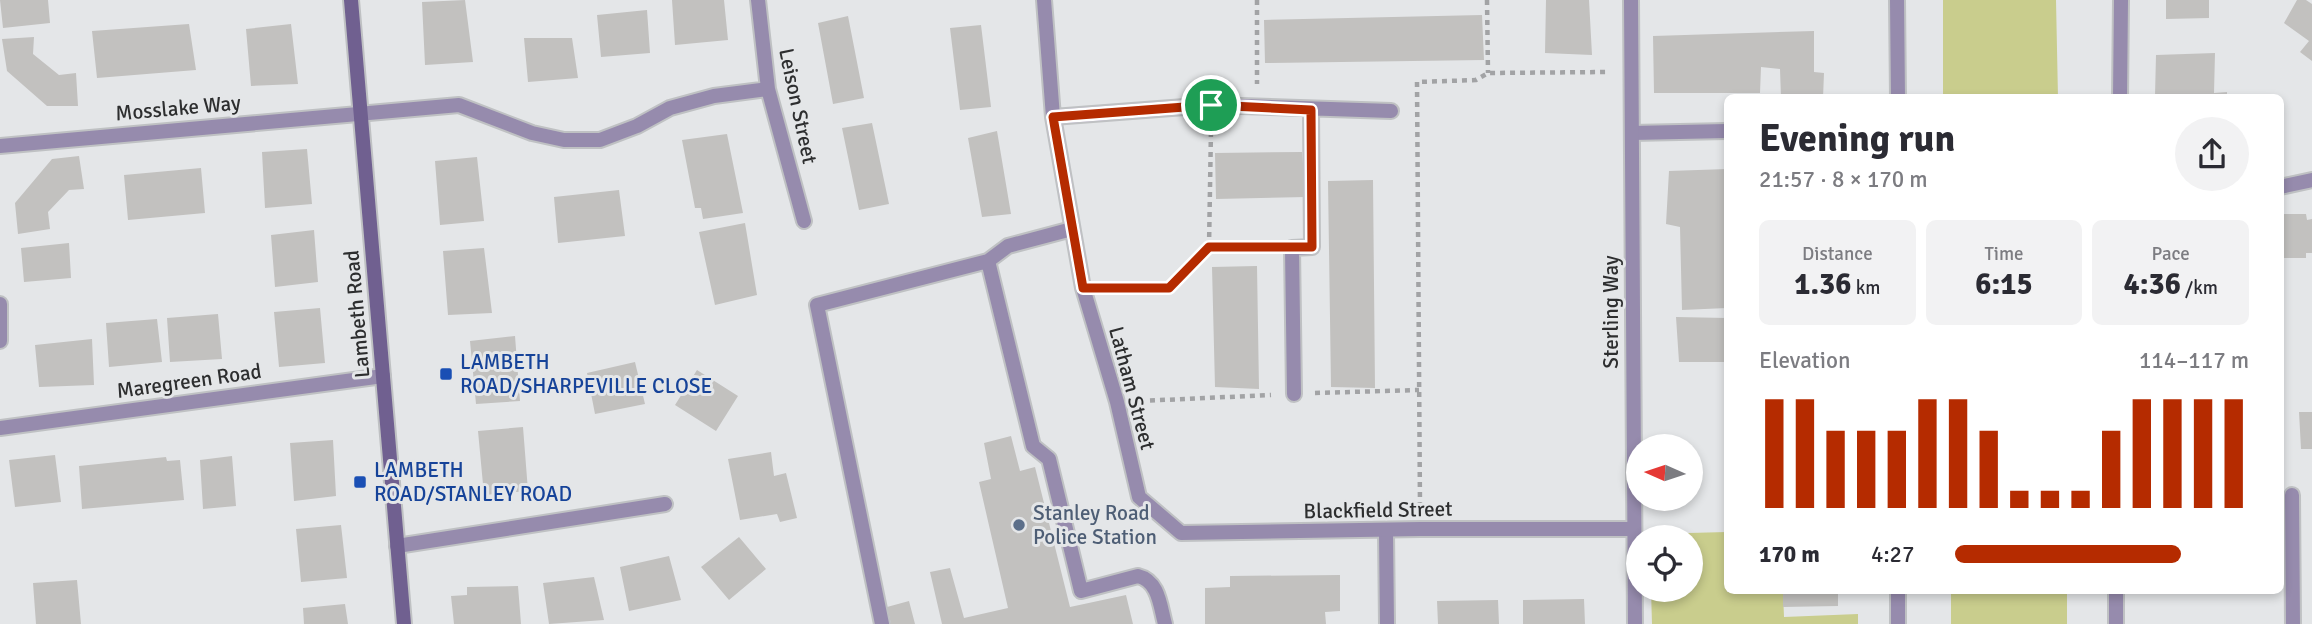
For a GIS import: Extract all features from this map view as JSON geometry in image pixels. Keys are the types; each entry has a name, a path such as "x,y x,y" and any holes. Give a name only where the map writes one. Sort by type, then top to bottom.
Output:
{"street":[{"name":"Lambeth Road","path":"351,0 404,624"},
{"name":"Leison Street","path":"758,0 768,89 804,221"},
{"name":"Latham Street","path":"1044,0 1053,117 1083,288 1117,402 1139,497"},
{"name":"Sterling Way","path":"1631,0 1632,525"},
{"path":"1897,0 1898,94"},
{"path":"2120,94 2121,0"},
{"name":"Mosslake Way","path":"0,146 459,105 532,133 564,140 600,140 637,126 670,108 713,96 768,89"},
{"path":"1053,117 1211,105 1391,111"},
{"path":"1294,394 1292,248 1312,247 1311,110"},
{"path":"1632,133 1724,131"},
{"path":"2284,186 2312,180"},
{"path":"865,624 881,622 817,304 988,261 1008,246 1072,229"},
{"path":"988,261 1033,446 1049,459 1082,591 1138,576 1147,578 1154,584 1166,624"},
{"path":"0,304 0,341"},
{"name":"Maregreen Road","path":"0,428 383,376"},
{"path":"2292,495 2293,624"},
{"name":"Blackfield Street","path":"1139,497 1181,533 1626,529"},
{"path":"397,546 665,504"},
{"path":"1386,532 1387,624"},
{"path":"1898,594 1898,624"},
{"path":"2116,594 2116,624"},
{"name":"Sterling Way","path":"1634,602 1635,624"}],"path":[{"path":"1257,0 1257,106"},
{"path":"1488,0 1488,73"},
{"path":"1420,529 1418,82 1476,80 1488,73 1632,72"},
{"path":"1083,288 1169,288 1209,247 1211,105"},
{"path":"1209,247 1292,248"}],"green space":[{"path":"1943,0 2056,0 2058,94 1943,94"},
{"path":"1724,532 1724,594 1783,594 1784,617 1858,614 1858,624 1652,624 1651,602 1703,602 1703,533"},
{"path":"1951,594 2067,594 2067,624 1951,624"}],"building":[{"path":"0,0 48,0 50,23 3,28"},
{"path":"465,0 473,62 425,65 422,2"},
{"path":"672,0 724,0 728,40 675,45"},
{"path":"1546,0 1589,0 1592,55 1545,53"},
{"path":"2166,0 2209,0 2209,18 2166,19"},
{"path":"2297,0 2306,0 2312,4 2312,61 2300,52 2309,41 2284,23"},
{"path":"647,10 650,53 601,57 597,15"},
{"path":"1482,15 1484,60 1265,63 1264,20"},
{"path":"848,16 864,98 833,104 818,23"},
{"path":"189,24 196,70 97,78 92,31"},
{"path":"291,24 298,84 251,86 246,29"},
{"path":"981,25 991,107 960,110 950,28"},
{"path":"1814,31 1814,72 1824,73 1823,94 1781,94 1780,69 1761,67 1760,93 1654,93 1653,36"},
{"path":"34,37 33,54 59,75 76,73 78,106 47,106 7,71 2,39"},
{"path":"524,38 572,38 578,78 528,82"},
{"path":"2215,53 2214,93 2227,94 2155,94 2156,55"},
{"path":"872,123 889,204 859,210 842,128"},
{"path":"997,131 1011,214 982,217 968,138"},
{"path":"727,134 743,213 703,219 701,208 695,208 682,140"},
{"path":"307,149 312,204 265,208 262,152"},
{"path":"1302,152 1306,197 1216,199 1215,153"},
{"path":"79,156 84,189 69,190 48,212 50,229 18,234 15,203 52,159"},
{"path":"477,157 484,221 440,225 435,161"},
{"path":"201,168 205,213 128,220 124,175"},
{"path":"1724,169 1724,308 1682,310 1680,227 1666,224 1669,171"},
{"path":"1373,180 1375,388 1331,387 1328,181"},
{"path":"619,190 625,236 558,243 554,197"},
{"path":"2284,214 2306,214 2307,220 2312,219 2312,253 2306,253 2306,258 2284,258"},
{"path":"745,223 757,295 715,305 699,232"},
{"path":"314,230 318,282 275,287 271,235"},
{"path":"69,243 71,278 24,282 21,248"},
{"path":"484,248 492,313 448,315 443,251"},
{"path":"1257,266 1259,389 1215,387 1212,267"},
{"path":"320,308 325,363 279,367 274,312"},
{"path":"218,314 222,359 170,362 167,318"},
{"path":"1676,317 1724,318 1724,362 1679,362"},
{"path":"157,319 162,362 109,367 106,323"},
{"path":"515,336 520,401 476,404 470,341"},
{"path":"92,339 94,385 39,387 35,345"},
{"path":"635,362 645,404 595,414 587,373"},
{"path":"697,370 738,396 716,431 675,405"},
{"path":"2299,412 2312,412 2312,449 2301,449"},
{"path":"523,427 528,491 484,495 478,431"},
{"name":"Stanley Road Police Station","path":"1011,436 1020,471 1035,467 1070,607 1126,595 1133,624 942,624 930,572 950,568 964,618 1008,608 979,482 991,479 984,443"},
{"path":"333,440 336,496 294,501 290,443"},
{"path":"771,452 774,476 786,473 797,518 780,522 777,514 740,520 728,459"},
{"path":"55,455 61,502 15,507 9,460"},
{"path":"232,456 236,506 203,509 200,460"},
{"path":"166,457 167,461 180,460 184,500 82,509 79,466"},
{"path":"341,525 347,578 301,582 296,529"},
{"path":"739,537 766,569 729,600 701,567"},
{"path":"669,556 681,600 629,611 620,567"},
{"path":"1340,575 1340,611 1325,612 1326,624 1205,624 1205,588 1230,587 1230,576"},
{"path":"594,577 604,620 549,624 543,583"},
{"path":"77,580 81,624 36,624 33,583"},
{"path":"518,586 521,624 454,624 451,596 467,595 467,587"},
{"path":"1783,594 1838,594 1838,606 1783,607"},
{"path":"1584,599 1585,624 1523,624 1523,600"},
{"path":"1498,600 1499,624 1438,624 1437,601"},
{"path":"909,601 915,624 891,624 887,607"},
{"path":"345,604 348,624 304,624 303,608"}],"place":[{"name":"LAMBETH ROAD/SHARPEVILLE CLOSE","path":"446,374"},
{"name":"LAMBETH ROAD/STANLEY ROAD","path":"360,482"},
{"name":"Stanley Road Police Station","path":"1019,525"}],"route":[{"path":"1211,105 1311,110 1312,247 1209,247 1169,288 1083,288 1053,117 1211,105"}]}
